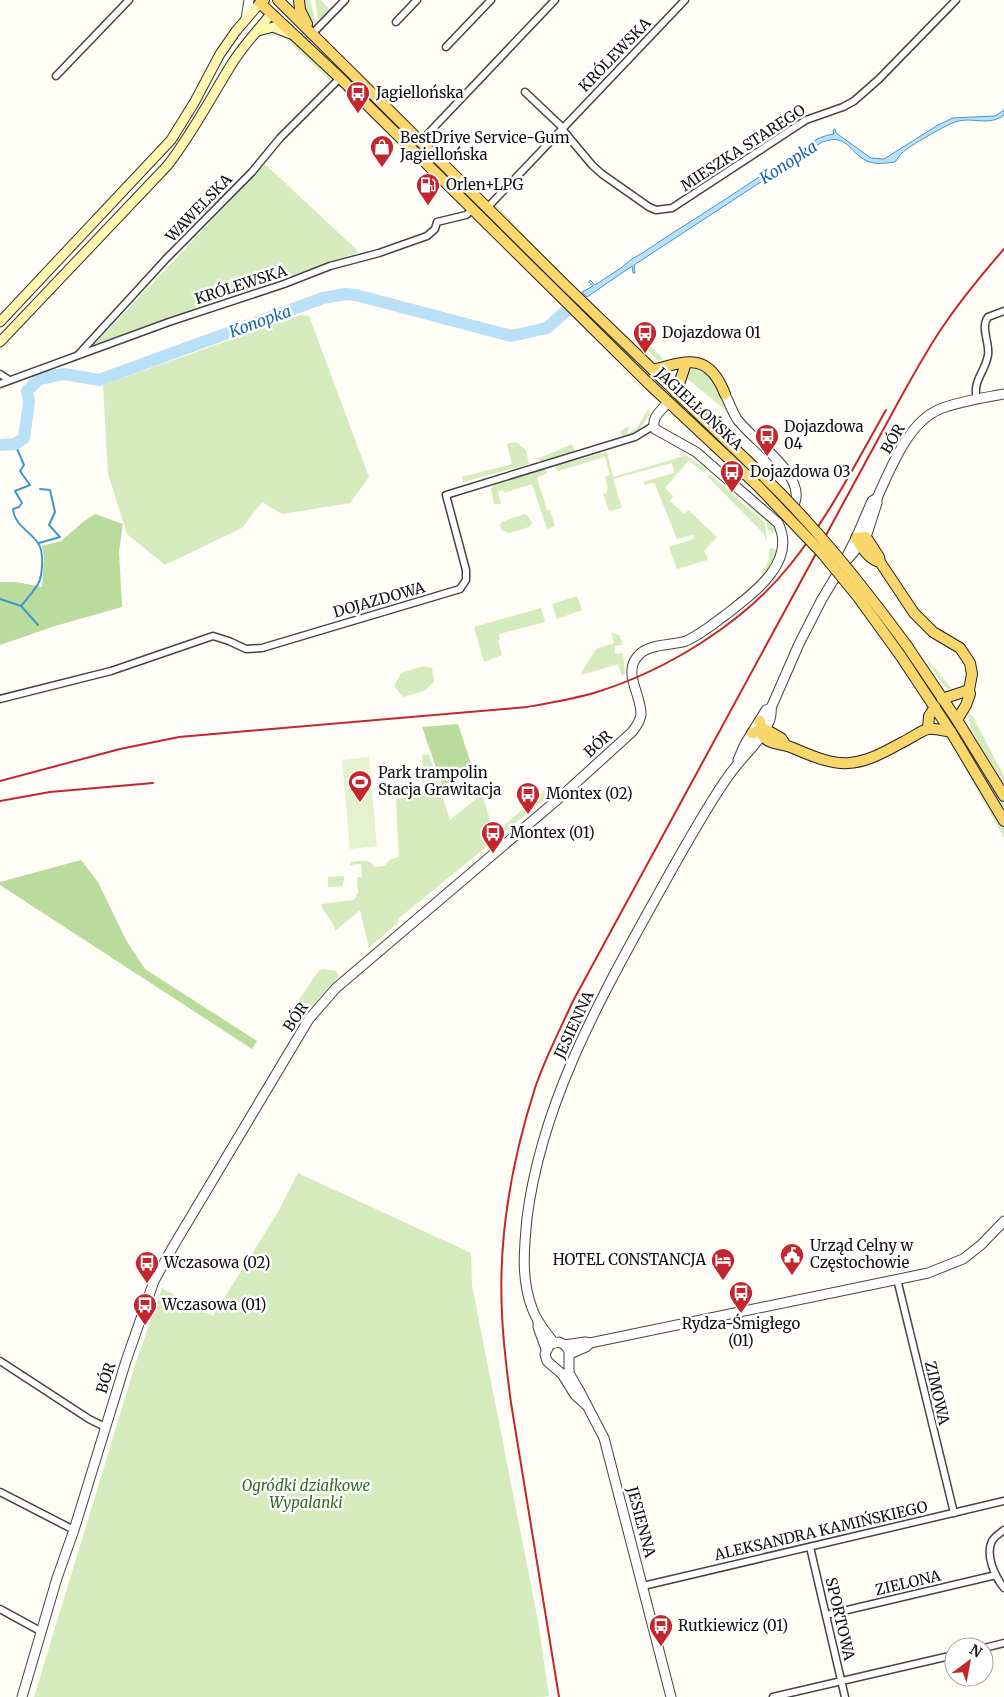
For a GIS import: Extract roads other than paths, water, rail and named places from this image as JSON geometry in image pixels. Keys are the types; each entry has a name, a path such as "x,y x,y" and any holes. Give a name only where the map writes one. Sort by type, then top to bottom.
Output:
{"main road":[{"path":"299,0 300,10 312,34"},
{"path":"0,322 171,140 194,103 220,54 260,1"},
{"name":"JAGIELLOŃSKA","path":"260,1 271,14 340,78 473,208 582,319 668,402 760,480 858,597 900,655 951,732 1004,821"},
{"path":"0,342 167,166 186,140 234,62 281,1"},
{"name":"JAGIELLOŃSKA","path":"281,1 487,208 653,370 760,480 832,549 865,589 907,646 1004,796"},
{"path":"258,31 273,27 292,34"},
{"path":"653,370 681,362 702,364 719,378 725,394"},
{"path":"676,393 686,363"},
{"path":"861,540 875,561 880,562 919,619 933,632 964,652 971,668 970,694 966,705 956,720"},
{"path":"942,699 969,690"},
{"path":"928,729 929,716 935,707"},
{"path":"760,730 781,738 784,744 838,764 859,763 876,757 928,729 951,732"}],"street":[{"path":"56,76 129,0"},
{"path":"246,20 249,0"},
{"path":"312,34 345,0"},
{"path":"396,22 416,0"},
{"path":"446,47 491,0"},
{"path":"421,141 555,0"},
{"name":"KRÓLEWSKA","path":"487,208 686,0"},
{"name":"MIESZKA STAREGO","path":"563,128 592,165 610,180 649,207 656,210 672,208 806,120 843,107 854,101 879,79 956,0"},
{"name":"WAWELSKA","path":"78,356 166,259 252,172 280,138 340,78"},
{"path":"525,92 563,128"},
{"name":"KRÓLEWSKA","path":"0,384 330,266 379,253 427,236 435,229 437,222 466,215 473,208"},
{"path":"977,400 974,390 988,355 984,323 988,317 1004,311"},
{"path":"0,374 9,380"},
{"path":"668,402 655,418 653,426 658,432 696,452 778,523 795,502 796,487 783,467 737,419 725,394"},
{"name":"BÓR","path":"760,730 772,713 771,708 822,599 842,566 861,540 872,501 876,498 902,448 919,424 940,409 1004,394"},
{"name":"DOJAZDOWA","path":"0,699 111,671 214,636 246,649 262,648 460,589 466,580 466,570 446,494 634,438 653,426"},
{"name":"BÓR","path":"22,1697 57,1578 74,1530 126,1361 154,1281 310,1019 336,988 557,800 629,735 641,714 632,671 633,663 637,656 644,650 682,642 700,634 765,582 779,561 783,544 781,529 778,523"},
{"name":"JESIENNA","path":"554,1343 538,1323 532,1309 524,1267 524,1245 531,1191 557,1102 577,1050 599,1003 693,832 760,730"},
{"path":"586,1405 575,1395 562,1374 545,1358 546,1349 550,1344 559,1342 565,1345 590,1343 928,1273 959,1262 981,1245 1004,1221"},
{"name":"ZIMOWA","path":"897,1279 954,1513"},
{"name":"JESIENNA","path":"538,1323 546,1349"},
{"path":"552,1366 559,1367 569,1357 590,1343"},
{"path":"565,1345 569,1357"},
{"name":"JESIENNA","path":"569,1357 569,1373 604,1438 671,1697"},
{"path":"0,1361 89,1419 105,1427"},
{"path":"0,1492 74,1530"},
{"name":"ALEKSANDRA KAMIŃSKIEGO","path":"643,1586 1004,1501"},
{"path":"1004,1530 994,1538 990,1548 996,1575 1004,1588"},
{"name":"SPORTOWA","path":"810,1547 845,1697"},
{"name":"ZIELONA","path":"826,1614 996,1575"},
{"path":"0,1609 42,1632"},
{"path":"773,1697 944,1657"}],"water":[{"path":"1004,110 1004,115 992,120 961,120 950,124 906,150 895,162 873,163 860,157 842,141 831,140 822,142 634,265 635,273 633,273 632,266 587,297 582,292 593,286 589,282 590,280 595,285 806,146 827,135 834,134 833,130 835,129 836,133 871,158 884,159 938,125 953,118 995,116"}],"waterway":[{"name":"Konopka","path":"0,445 15,444 24,438 29,402 27,391 39,379 64,374 99,380 323,298 346,294 356,295 511,336 547,328 566,311"},
{"path":"0,599 21,606 38,584 42,569 42,557 38,543 19,524 14,515 13,509 19,507 22,503 15,491 30,485 20,471 24,465 15,444"},
{"path":"39,543 60,537 49,525 55,512 50,490 40,489"},
{"path":"21,606 38,625"}],"railway":[{"path":"559,1697 511,1403 502,1313 502,1256 508,1199 513,1171 535,1088 573,1001 913,375 953,312 1004,249"},
{"path":"0,781 120,749 179,737 527,707 580,697 624,683 677,657 702,642 727,625 771,586 790,565 817,528 841,490 886,410"},
{"path":"0,801 50,792 153,783"}],"place":[{"name":"Jagiellońska","path":"358,114"},
{"name":"BestDrive Service-Gum Jagiellońska","path":"382,168"},
{"name":"Orlen+LPG","path":"428,206"},
{"name":"Dojazdowa 01","path":"645,354"},
{"name":"Dojazdowa 04","path":"767,457"},
{"name":"Dojazdowa 03","path":"732,493"},
{"name":"Park trampolin Stacja Grawitacja","path":"360,803"},
{"name":"Montex (02)","path":"528,815"},
{"name":"Montex (01)","path":"493,854"},
{"name":"Urząd Celny w Częstochowie","path":"792,1276"},
{"name":"HOTEL CONSTANCJA","path":"723,1281"},
{"name":"Wczasowa (02)","path":"147,1284"},
{"name":"Rydza-Śmigłego (01)","path":"741,1314"},
{"name":"Wczasowa (01)","path":"145,1326"},
{"name":"Rutkiewicz (01)","path":"661,1647"}],"park label":[{"name":"Ogródki działkowe Wypalanki","path":"306,1494"}]}
